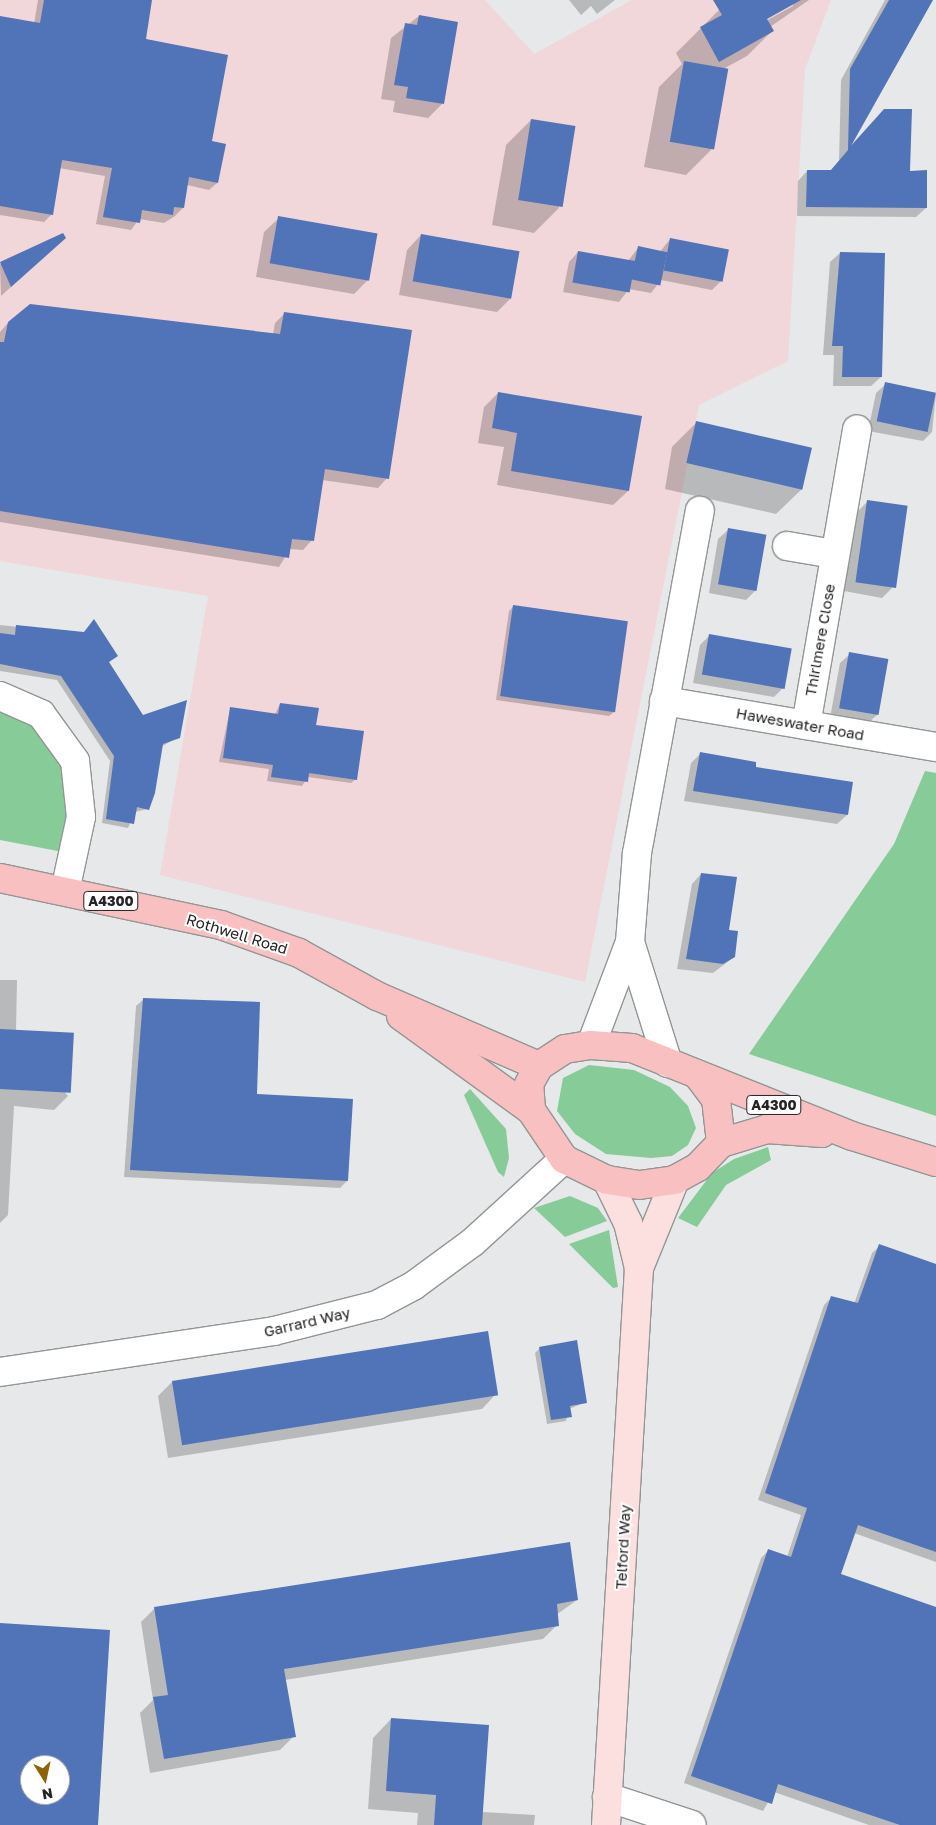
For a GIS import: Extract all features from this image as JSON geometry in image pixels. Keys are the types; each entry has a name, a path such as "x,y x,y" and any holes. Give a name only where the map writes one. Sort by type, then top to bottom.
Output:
{"main road":[{"name":"Rothwell Road","path":"0,878 221,925 299,953 377,996 539,1066"},
{"name":"Rothwell Road","path":"377,996 430,1040 531,1110"},
{"name":"A4300","path":"852,1136 767,1129 721,1143 698,1167 675,1180 639,1185 607,1180 564,1159 531,1110 529,1084 539,1066 565,1049 591,1045 632,1048 852,1136 936,1162"},
{"name":"A4300","path":"696,1074 716,1099 721,1143"}],"street":[{"name":"Thirlmere Close","path":"806,725 857,429"},
{"path":"591,1045 630,942 637,853 700,511"},
{"path":"787,546 834,554"},
{"path":"0,696 42,714 75,761 81,817 65,891"},
{"name":"Haweswater Road","path":"664,701 936,747"},
{"path":"630,942 668,1062"},
{"name":"Garrard Way","path":"0,1372 274,1331 377,1305 414,1286 473,1242 564,1159"},
{"name":"Telford Way","path":"606,1825 639,1268 628,1223 607,1180"},
{"name":"Telford Way","path":"639,1268 675,1180"},
{"path":"608,1797 692,1825"}],"shaded area":[{"path":"0,0 485,0 534,54 632,0 831,0 805,69 788,361 699,405 585,982 160,875 208,596 0,561"}],"green space":[{"path":"0,704 55,741 71,794 63,852 0,840"},
{"path":"925,771 936,773 936,1116 749,1054 894,844"},
{"path":"589,1065 634,1070 670,1087 688,1106 696,1128 688,1145 672,1156 651,1158 606,1154 575,1134 557,1111 563,1078"},
{"path":"470,1089 506,1129 509,1158 504,1177 498,1172 464,1095"},
{"path":"768,1147 771,1160 726,1185 697,1227 678,1218 712,1173 734,1159"},
{"path":"570,1196 598,1208 607,1221 565,1237 534,1208"},
{"path":"609,1230 618,1287 613,1288 569,1244"}],"building":[{"path":"44,0 152,0 146,39 228,55 212,141 226,144 218,183 189,177 184,208 174,207 173,215 142,210 140,223 103,217 112,168 62,160 53,215 0,206 0,16 40,23"},
{"path":"713,0 801,0 767,19 774,31 719,62 700,27 722,15"},
{"path":"889,0 933,0 851,146 884,109 912,109 910,171 927,170 927,208 806,207 807,170 831,170 848,150 850,69"},
{"path":"419,15 458,22 444,104 406,98 408,87 394,85 405,23 417,25"},
{"path":"684,61 728,69 714,150 670,142"},
{"path":"531,119 575,126 563,207 518,200"},
{"path":"278,216 377,234 369,281 270,263"},
{"path":"63,233 66,238 11,287 0,262"},
{"path":"421,234 519,251 511,299 413,281"},
{"path":"670,238 729,249 723,282 664,270"},
{"path":"638,246 667,252 660,285 631,279"},
{"path":"578,251 635,261 630,293 572,283"},
{"path":"840,252 885,253 882,377 842,377 843,346 832,346"},
{"path":"30,304 280,334 284,312 412,330 389,479 325,469 314,541 292,539 289,558 0,511 0,342 4,342 8,322"},
{"path":"885,382 936,393 928,432 877,421"},
{"path":"498,392 642,416 629,491 511,471 517,433 492,428"},
{"path":"696,421 812,448 802,490 686,463"},
{"path":"867,500 908,506 896,588 855,582"},
{"path":"728,528 766,535 757,591 718,584"},
{"path":"513,605 628,621 615,712 500,696"},
{"path":"94,619 118,656 109,662 143,715 187,700 180,738 163,744 155,793 149,810 137,807 134,824 106,819 114,756 61,676 0,664 0,633 15,635 16,625 84,632"},
{"path":"709,634 792,649 785,689 702,674"},
{"path":"849,652 888,659 878,715 839,708"},
{"path":"280,703 319,708 316,725 364,731 357,780 309,773 308,782 271,777 273,765 223,758 230,707 278,714"},
{"path":"700,752 756,762 756,767 853,782 848,815 693,791"},
{"path":"701,873 737,877 729,930 738,931 735,957 723,964 686,959"},
{"path":"143,998 260,1002 257,1094 353,1099 348,1181 130,1170"},
{"path":"0,1029 74,1033 71,1093 0,1089"},
{"path":"879,1244 936,1264 936,1552 858,1525 841,1574 936,1607 936,1825 900,1825 778,1784 772,1804 691,1776 768,1549 791,1557 807,1508 765,1493 831,1296 858,1303"},
{"path":"488,1331 498,1395 182,1445 172,1381"},
{"path":"577,1340 587,1403 570,1406 572,1417 551,1420 539,1347"},
{"path":"570,1542 578,1600 557,1604 559,1626 284,1669 296,1737 164,1759 153,1697 168,1695 154,1607"},
{"path":"0,1623 110,1630 98,1825 0,1825"},
{"path":"391,1718 489,1725 482,1825 434,1825 436,1795 386,1791"}]}
